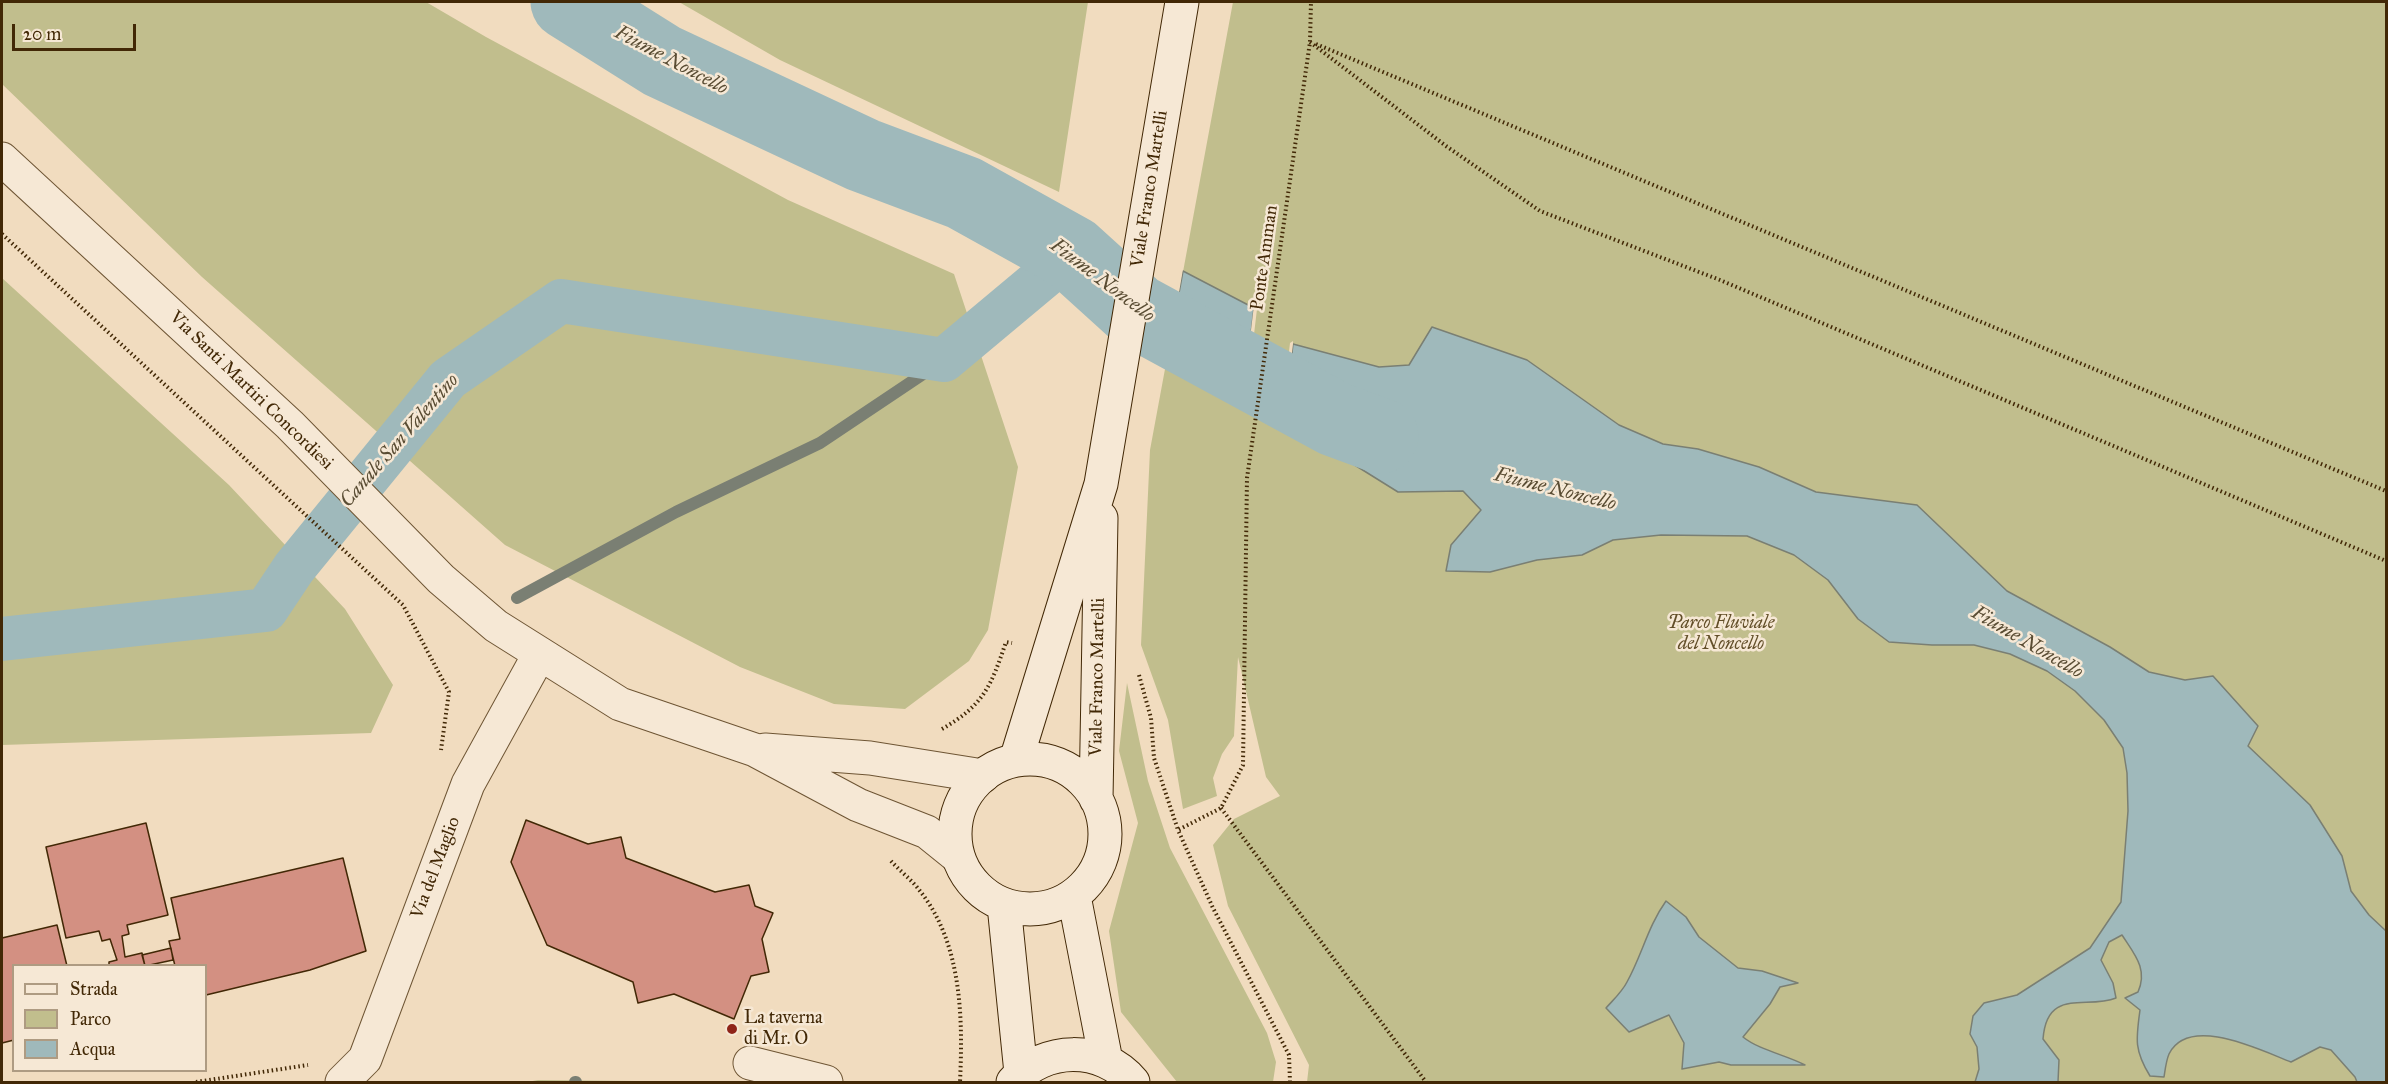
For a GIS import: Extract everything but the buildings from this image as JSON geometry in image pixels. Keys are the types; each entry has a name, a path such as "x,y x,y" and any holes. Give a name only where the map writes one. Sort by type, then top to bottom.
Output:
{"main road":[{"name":"Viale Franco Martelli","path":"1016,760 1101,484 1182,2"},
{"name":"Via Santi Martiri Concordiesi","path":"2,159 290,425 441,579 496,626 620,704 754,750 858,805 927,832 958,857"},
{"name":"Viale Franco Martelli","path":"1096,799 1101,484"},
{"name":"Via del Maglio","path":"342,1083 365,1059 468,784 539,655"},
{"name":"Via Santi Martiri Concordiesi","path":"754,750 870,758 983,776"},
{"name":"Viale Franco Martelli","path":"1016,760 1048,762 1063,767 1087,786 1096,799 1104,822 1105,840 1101,857 1090,879 1074,896 1051,906 1032,909 1004,905 984,893 976,885 968,876 958,857 955,842 958,813 963,799 983,776 998,766 1016,760"},
{"path":"1074,896 1106,1061"},
{"path":"1004,905 1017,1078"},
{"path":"1017,1078 1039,1061 1060,1055 1084,1055 1106,1061 1133,1083"},
{"path":"750,1063 826,1083"}],"path":[{"name":"Ponte Amman","path":"1221,808 1243,765 1247,478 1310,42 1311,2"},
{"path":"1310,42 2386,491"},
{"path":"1310,42 1446,146 1540,211 1731,285 2386,561"},
{"path":"2,234 404,605 448,692 440,757"},
{"path":"1290,1083 1289,1056 1213,908 1179,830 1221,808 1426,1083"},
{"path":"196,1083 314,1064"}],"green space":[{"path":"2,2 426,2 486,37 788,200 954,274 1018,467 988,630 969,661 905,709 834,704 740,667 505,545 202,277 2,84"},
{"path":"679,2 1088,2 1059,192 780,60"},
{"name":"Parco Fluviale del Noncello","path":"1233,2 2386,2 2386,1082 1307,1082 1309,1065 1228,906 1213,845 1234,819 1280,796 1266,777 1238,657 1234,736 1222,754 1213,778 1217,796 1183,809 1168,720 1141,645 1150,450"},
{"path":"2,278 229,485 345,609 393,685 371,733 2,745"},
{"path":"1127,683 1148,781 1170,848 1267,1033 1276,1062 1273,1082 1177,1082 1121,1012 1109,931 1138,823 1119,751"},
{"path":"538,1080 733,1082 527,1082"}],"water":[{"path":"1183,271 1254,308 1243,402 1170,342"},
{"path":"1432,327 1527,360 1619,425 1663,444 1698,449 1759,467 1816,492 1917,505 2007,591 2110,647 2149,672 2185,680 2213,676 2258,726 2248,746 2310,805 2342,856 2351,891 2369,915 2386,931 2386,1082 2357,1082 2331,1050 2320,1047 2291,1062 2245,1044 2209,1036 2192,1037 2179,1042 2169,1054 2164,1077 2150,1076 2141,1059 2137,1044 2140,1010 2125,998 2138,992 2141,984 2141,969 2122,935 2109,942 2101,960 2113,983 2116,998 2060,1006 2052,1012 2046,1023 2043,1039 2059,1060 2058,1082 1975,1082 1979,1069 1977,1047 1970,1034 1973,1016 1984,1003 2017,995 2090,948 2121,902 2128,811 2127,773 2123,748 2104,720 2075,691 2047,671 2010,654 1974,645 1889,642 1858,619 1828,580 1794,555 1747,536 1661,535 1613,540 1582,555 1537,560 1490,572 1446,571 1451,545 1481,510 1463,491 1398,492 1284,421 1293,344 1379,367 1409,365"},
{"path":"1666,901 1686,917 1699,937 1738,968 1762,971 1798,983 1780,987 1770,1004 1743,1037 1749,1042 1805,1065 1731,1065 1719,1062 1682,1069 1684,1043 1669,1015 1629,1032 1606,1008 1625,986 1654,920"}],"pier":[{"path":"1183,268 1170,345 1167,341 1180,271"},
{"path":"1254,305 1257,309 1246,402 1242,405"},
{"path":"1293,341 1283,424 1281,420 1290,343"}],"waterway":[{"name":"Fiume Noncello","path":"568,2 662,61 863,155 964,193 1072,253 1136,311 1335,419 1381,436"},
{"name":"Canale San Valentino","path":"2,639 266,610 294,568 448,379 561,301 944,360 1072,253"},
{"path":"517,598 676,512 820,443 944,360"}],"place":[{"name":"La taverna di Mr. O","path":"732,1029"}]}
